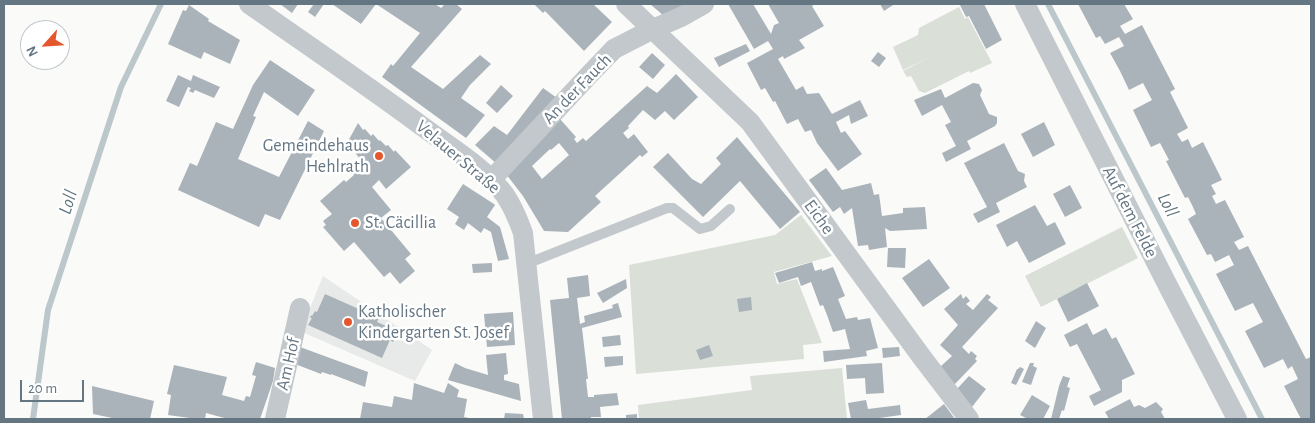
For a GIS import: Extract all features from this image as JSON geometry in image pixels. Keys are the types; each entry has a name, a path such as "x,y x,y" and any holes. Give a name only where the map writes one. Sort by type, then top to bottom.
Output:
{"street":[{"name":"Velauer Straße","path":"248,4 374,90 464,156 504,194 515,211 523,233 542,419"},
{"name":"Eiche","path":"626,4 750,122 969,419"},
{"name":"An der Fauch","path":"491,180 588,75 614,50 704,4"},
{"name":"Auf dem Felde","path":"1025,4 1237,419"},
{"name":"Am Hof","path":"275,419 300,308"}],"lane":[{"path":"526,264 667,208 674,208 700,229 711,226 730,209"}],"shaded area":[{"path":"959,7 965,19 968,17 992,63 970,73 969,71 925,93 919,91 911,76 907,77 903,71 928,58 903,70 893,47 918,35 919,28"},
{"path":"801,215 832,256 774,272 777,284 797,279 822,343 803,345 804,359 636,374 629,265 775,235"},
{"path":"1122,227 1138,258 1041,307 1025,276"},
{"name":"Katholischer Kindergarten St. Josef","path":"323,276 432,350 415,381 302,332"},
{"path":"842,368 847,419 639,419 638,405 752,390 750,376"}],"building":[{"path":"280,4 298,4 292,13"},
{"path":"314,4 324,4 315,17 308,12"},
{"path":"332,4 376,4 361,24"},
{"path":"376,4 435,4 441,8 445,4 456,4 462,9 411,67 443,89 480,55 491,64 470,85 461,98 485,115 466,138 382,77 391,64 393,66 420,33"},
{"path":"534,4 593,4 612,22 584,51 545,11 543,13"},
{"path":"650,4 687,4 664,16"},
{"path":"728,4 753,4 771,34 774,25 779,23 768,4 815,4 812,6 824,26 799,40 805,48 784,59 783,56 778,59 796,90 803,86 807,94 819,93 832,114 860,100 868,116 851,124 849,115 836,122 841,133 845,131 862,154 838,171 817,143 811,130 805,132 798,119 787,124 775,101 773,102 765,88 761,90 747,63 773,49 768,41 754,49"},
{"path":"880,4 892,4 893,5 884,11"},
{"path":"984,4 1002,40 986,49 969,16 966,17 960,5"},
{"path":"1078,4 1124,4 1133,19 1120,26 1125,34 1142,25 1175,89 1170,92 1188,128 1177,134 1182,142 1188,139 1192,148 1203,142 1222,180 1211,185 1216,194 1212,196 1216,204 1225,200 1244,237 1234,242 1239,250 1248,246 1306,359 1311,357 1311,419 1301,419 1284,386 1298,379 1292,366 1288,369 1283,359 1264,368 1245,331 1263,322 1253,303 1235,311 1216,274 1234,265 1229,255 1215,262 1211,254 1207,255 1188,219 1196,214 1188,197 1185,198 1166,161 1169,160 1160,143 1151,147 1133,110 1152,100 1143,83 1129,90 1110,53 1124,46 1119,37 1105,44 1100,36 1096,38"},
{"path":"189,5 209,19 208,21 240,40 230,64 204,52 201,59 168,44 183,10 186,11"},
{"path":"746,44 750,51 719,67 714,58"},
{"path":"878,52 886,58 879,67 871,61"},
{"path":"652,53 665,65 653,79 639,67"},
{"path":"270,60 315,90 298,116 264,92 253,116 256,117 238,159 279,177 308,121 324,131 280,220 265,214 259,227 178,190 190,163 197,166 216,122 233,129 253,85"},
{"path":"676,74 698,97 674,120 665,111 655,120 643,110 623,133 628,139 634,134 648,152 642,157 640,155 595,196 601,202 568,232 544,231 523,196 506,174 560,119 576,137 574,139 577,143 583,138 586,141 647,86 657,93","holes":["559,143 569,155 542,179 532,166"]},
{"path":"178,75 191,81 193,75 220,87 214,98 195,90 193,93 189,91 191,88 188,87 179,107 166,101"},
{"path":"973,83 979,84 982,90 980,95 989,114 997,117 997,123 995,126 967,141 971,149 946,162 942,153 956,146 945,125 951,122 942,105 922,116 914,100 941,89 945,98"},
{"path":"501,85 513,96 497,113 486,103"},
{"path":"543,88 557,98 497,164 475,145 494,126 507,135"},
{"path":"1044,122 1055,145 1033,157 1021,134"},
{"name":"St. Cäcillia","path":"358,123 371,136 373,134 394,152 395,150 411,167 386,189 379,180 372,187 391,210 381,218 411,254 405,259 415,271 400,284 390,272 384,277 354,242 344,251 323,227 326,225 323,221 332,214 320,201 344,180 346,182 354,175 350,170 361,160 347,143"},
{"path":"737,137 800,212 780,229 740,181 703,217 653,167 668,153 692,179 701,184 721,164 716,158"},
{"path":"1004,143 1018,171 1025,174 1024,181 1027,187 996,203 1000,212 978,223 973,214 987,207 964,163"},
{"path":"826,168 842,190 871,183 874,195 879,194 882,216 903,213 903,208 925,207 927,229 890,231 885,228 887,247 869,250 868,245 858,246 852,208 844,214 840,207 833,212 809,180"},
{"path":"463,184 495,205 487,217 500,227 509,259 498,261 491,232 484,228 481,233 468,223 464,230 455,224 459,217 447,209"},
{"path":"1070,185 1082,208 1065,217 1053,194"},
{"path":"1035,205 1047,226 1055,222 1066,244 1029,263 1017,241 1007,247 996,225"},
{"path":"888,248 906,248 905,268 887,267"},
{"path":"929,259 950,288 923,307 902,278"},
{"path":"812,262 815,271 822,269 822,271 833,267 845,296 838,299 846,319 857,317 858,320 870,318 878,348 866,351 867,356 824,362 823,351 850,349 845,329 833,332 823,305 820,306 811,282 801,286 798,277 779,283 775,273"},
{"path":"492,263 492,272 473,273 472,264"},
{"path":"588,275 590,296 577,298 580,324 585,322 584,316 613,308 612,305 618,303 622,317 582,328 588,379 586,379 588,397 617,393 619,405 600,407 601,417 562,419 550,300 569,298 567,278"},
{"path":"626,279 627,288 603,303 597,293"},
{"path":"1087,283 1099,306 1068,322 1057,299"},
{"path":"325,294 379,318 377,322 395,330 394,333 397,334 393,342 390,340 382,358 308,325 312,318 310,318 311,315 315,311 317,312"},
{"path":"961,294 963,299 966,296 970,301 966,304 973,310 987,294 991,297 988,300 998,308 962,347 969,354 971,351 977,356 975,359 977,361 954,385 940,367 952,356 940,345 958,325 944,309"},
{"path":"751,297 752,310 739,312 737,299"},
{"path":"513,312 515,345 487,347 484,314"},
{"path":"1036,321 1046,328 1035,348 1025,341"},
{"path":"1087,323 1093,335 1106,328 1112,339 1116,337 1135,374 1122,380 1122,392 1094,406 1089,396 1101,390 1077,344 1070,347 1064,335"},
{"path":"620,335 621,345 603,347 602,337"},
{"path":"709,345 713,356 700,360 696,350"},
{"path":"300,347 368,372 365,387 331,374 322,372 321,374 295,364"},
{"path":"899,347 900,356 883,358 882,348"},
{"path":"506,353 508,374 504,375 504,380 519,384 521,401 448,380 455,363 488,375 486,355"},
{"path":"623,356 623,365 605,367 604,357"},
{"path":"256,362 275,368 273,381 260,419 228,419 206,413 205,419 168,415 171,395 167,394 174,365 227,377 222,395 244,401 246,396 250,397 256,376 252,375"},
{"path":"882,363 884,393 866,394 865,378 847,379 846,365"},
{"path":"1030,363 1034,363 1033,366 1037,368 1031,385 1022,382"},
{"path":"1020,367 1024,369 1016,385 1011,383 1017,369"},
{"path":"969,376 986,389 972,407 957,389"},
{"path":"1063,376 1070,378 1067,387 1070,388 1064,411 1062,410 1059,419 1051,419 1059,386"},
{"path":"414,383 444,393 448,383 459,390 457,397 467,399 464,417 473,419 360,419 363,402 392,407 394,396 412,400"},
{"path":"92,386 154,401 150,419 117,419 93,414"},
{"path":"1032,395 1050,406 1043,419 1028,419 1020,415"},
{"path":"1130,399 1134,407 1139,405 1145,408 1156,402 1163,409 1161,412 1165,419 1109,419 1105,412"},
{"path":"866,400 868,409 900,405 901,415 872,419 851,419 848,403"},
{"path":"944,404 955,419 925,419"},
{"path":"505,413 523,414 524,419 504,419"},
{"path":"637,414 637,419 626,419 626,415"}],"waterway":[{"name":"Loll","path":"33,419 48,310 121,87 161,4"},
{"name":"Loll","path":"1048,4 1262,419"}],"place":[{"name":"Gemeindehaus Hehlrath","path":"379,156"},
{"name":"St. Cäcillia","path":"355,223"},
{"name":"Katholischer Kindergarten St. Josef","path":"348,322"}]}
